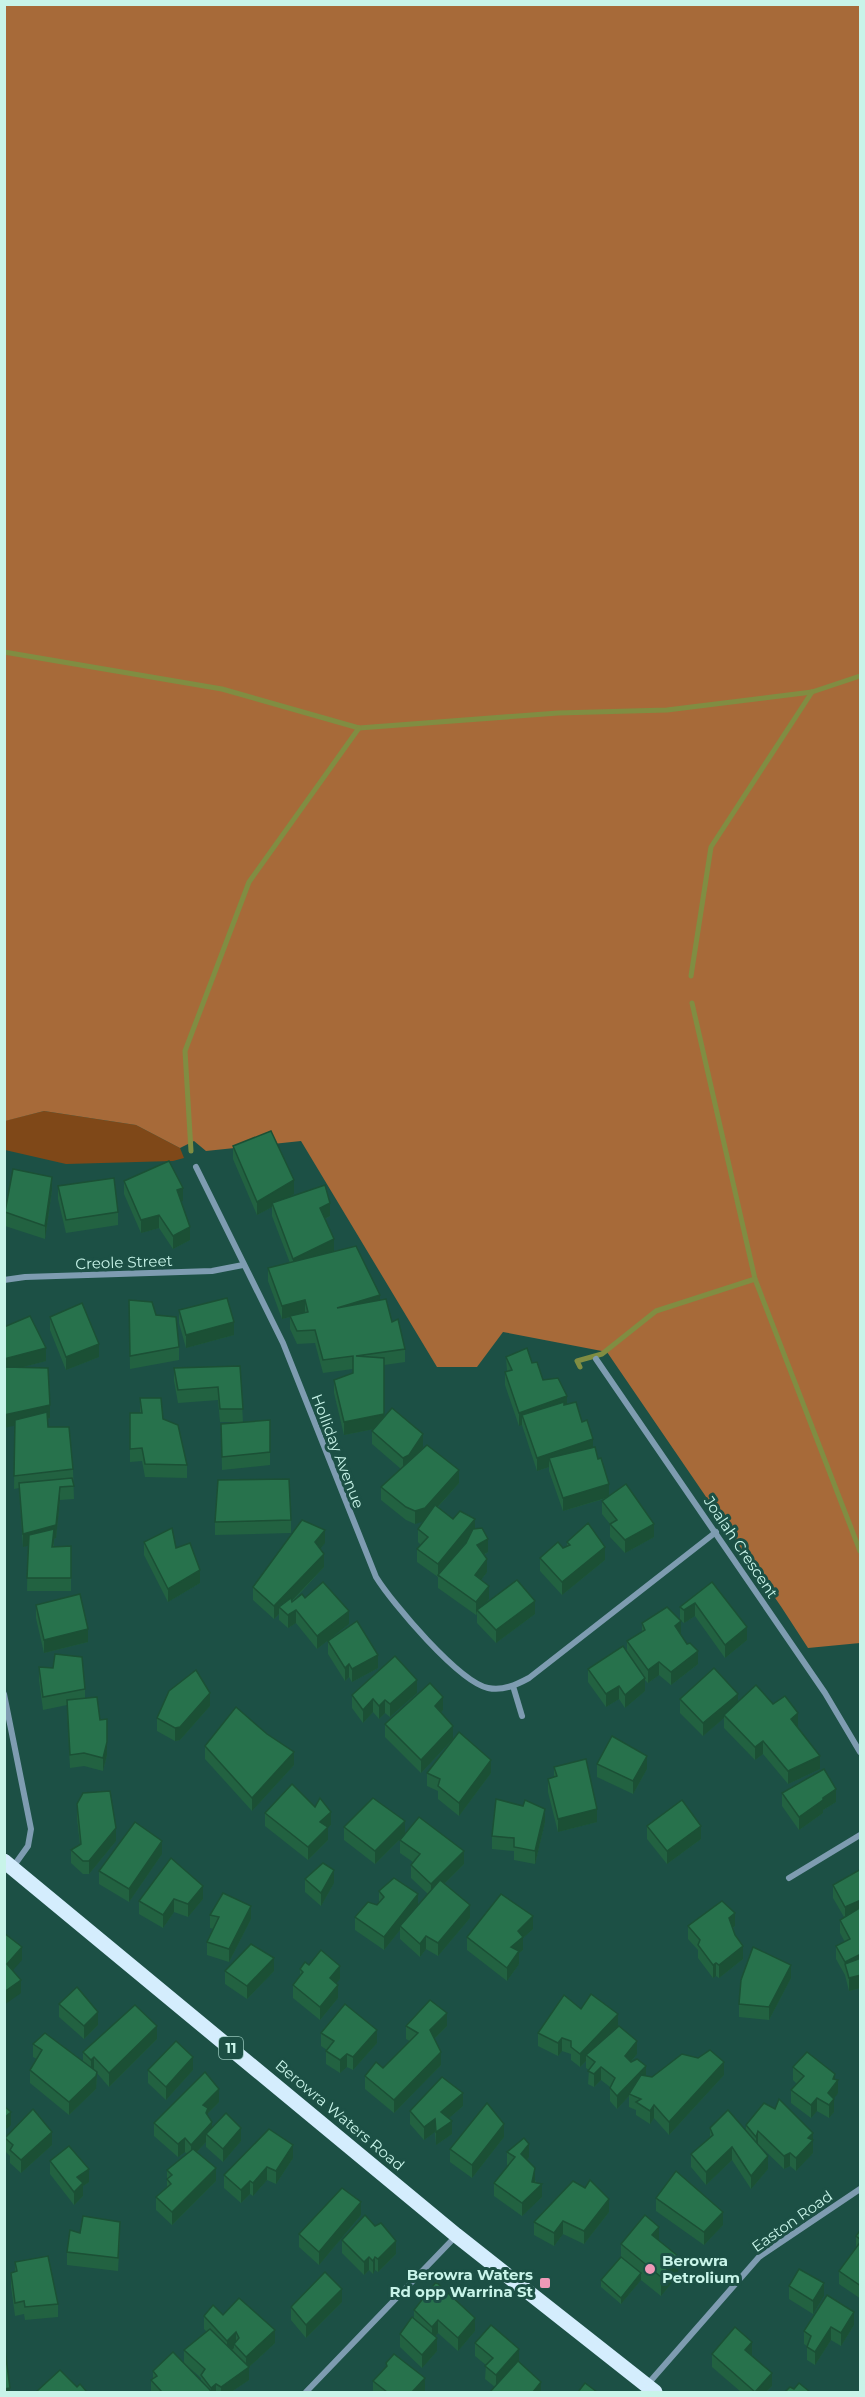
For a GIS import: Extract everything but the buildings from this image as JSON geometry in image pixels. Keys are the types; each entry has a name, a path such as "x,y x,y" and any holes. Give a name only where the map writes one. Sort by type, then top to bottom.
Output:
{"main road":[{"name":"Berowra Waters Road","path":"9,1864 456,2235 651,2389"}],"street":[{"name":"Holliday Avenue","path":"196,1167 283,1344 376,1577 388,1597 463,1674 489,1688 513,1686"},
{"name":"Creole Street","path":"4,1280 24,1277 212,1271 243,1264"},
{"name":"Joalah Crescent","path":"596,1359 825,1693 861,1752"},
{"path":"522,1716 513,1686 529,1678 716,1532"},
{"path":"4,1694 31,1829 28,1846 9,1864"},
{"path":"789,1878 861,1835"},
{"name":"Easton Road","path":"651,2389 759,2257 861,2188"},
{"path":"306,2392 456,2235"}],"shaded area":[{"path":"4,5 860,5 860,1643 808,1648 607,1352 503,1332 477,1367 437,1367 301,1141 206,1151 194,1141 180,1148 136,1125 44,1111 5,1121"},
{"path":"44,1111 136,1125 180,1148 184,1158 173,1161 66,1164 5,1150 4,1121"}],"waterway":[{"path":"4,652 222,689 359,728 558,713 667,710 812,692 860,676"},
{"path":"691,976 711,847 812,692"},
{"path":"191,1151 185,1051 249,882 359,728"},
{"path":"692,1003 755,1279 860,1551"},
{"path":"580,1367 577,1361 602,1354 656,1311 755,1279"}],"place":[{"name":"Berowra Petrolium","path":"650,2269"},
{"name":"Berowra Waters Rd opp Warrina St","path":"545,2283"}]}
